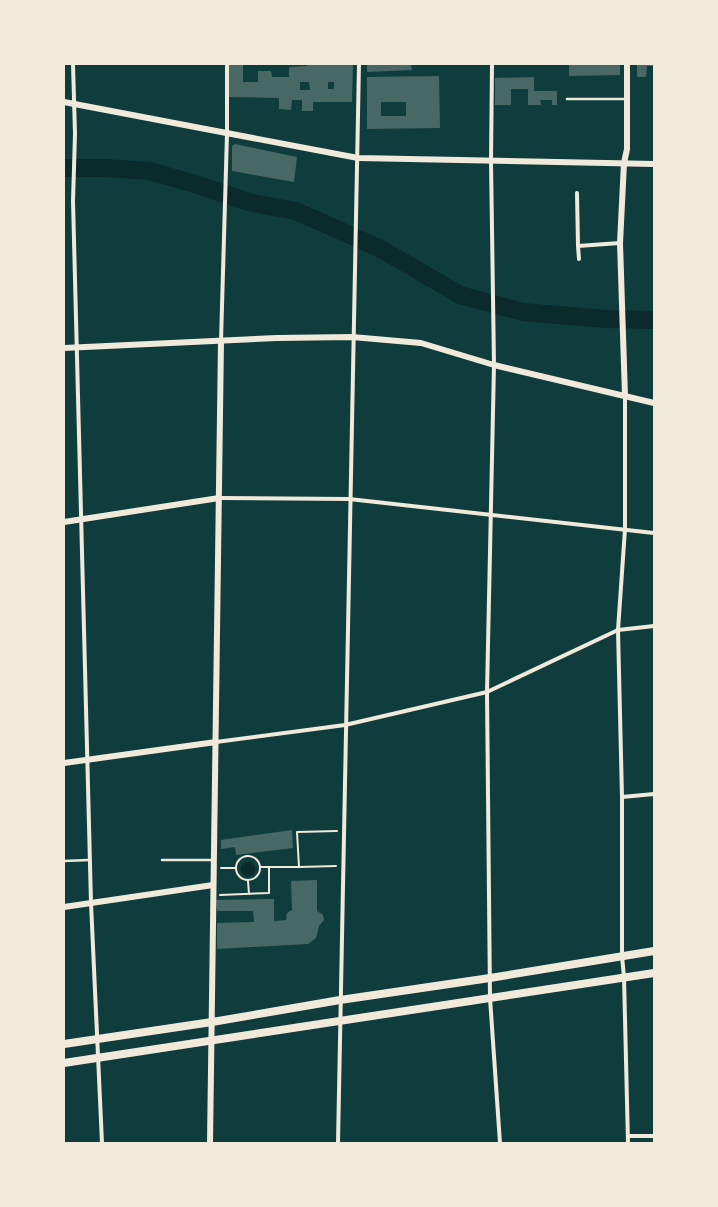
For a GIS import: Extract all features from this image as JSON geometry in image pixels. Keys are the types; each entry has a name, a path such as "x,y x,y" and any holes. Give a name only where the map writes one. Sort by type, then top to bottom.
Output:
{"main road":[{"path":"64,1044 212,1022 340,1000 490,978 654,951"},
{"path":"64,1062 654,973"}],"street":[{"path":"73,64 75,134 73,200 78,347 91,903 102,1143"},
{"path":"210,1143 221,341 227,134 227,64"},
{"path":"338,1143 352,337 358,158 359,64"},
{"path":"492,64 491,161 494,263 494,365 487,692 490,998 500,1143"},
{"path":"627,64 627,149 624,163 620,243 625,396 625,530 618,630 622,797 622,956 624,977 628,1143"},
{"path":"64,102 358,158 654,164"},
{"path":"577,193 579,259"},
{"path":"578,246 620,243"},
{"path":"64,348 278,338 352,337 421,343 494,365 654,403"},
{"path":"64,522 219,498 350,499 654,533"},
{"path":"64,763 345,725 487,692 618,630 654,626"},
{"path":"622,797 654,794"},
{"path":"64,907 213,885"},
{"path":"628,1136 654,1136"}],"lane":[{"path":"568,98 627,99"},
{"path":"64,861 90,860"},
{"path":"162,860 214,860"}],"path":[{"path":"299,867 297,832 343,831"},
{"path":"248,856 255,858 260,867 260,873 258,876 248,881 239,877 236,873 236,868 240,858 248,856"},
{"path":"260,867 343,866"},
{"path":"213,896 269,893 269,867"},
{"path":"214,868 236,868"},
{"path":"248,881 249,894"}],"water":[{"path":"245,862 251,862 255,866 255,872 251,876 245,876 241,872 241,866"}],"building":[{"path":"229,64 243,64 243,82 258,82 258,71 271,71 272,77 289,77 289,67 307,66 307,64 353,64 352,102 313,102 313,111 302,111 302,100 292,100 291,110 279,109 279,98 229,97","holes":["300,82 309,82 310,90 300,90","328,82 334,82 334,89 328,89"]},
{"path":"367,64 411,64 412,70 367,72"},
{"path":"569,64 620,64 620,75 569,76"},
{"path":"637,64 654,64 654,66 647,66 646,77 637,77"},
{"path":"439,76 440,128 367,129 367,77","holes":["381,102 406,102 406,116 381,116"]},
{"path":"534,77 534,91 557,91 557,105 552,105 552,100 540,100 541,105 528,105 528,89 511,89 511,105 495,105 495,78"},
{"path":"235,144 297,157 294,182 232,171 232,146"},
{"path":"292,830 293,848 236,855 235,847 221,849 221,840"},
{"path":"317,880 317,911 323,915 324,920 319,926 316,938 308,944 217,949 217,923 254,922 253,911 217,911 216,900 274,899 274,921 286,920 287,913 292,910 291,881"}],"waterway":[{"path":"64,168 105,168 149,171 195,184 252,203 296,211 381,249 460,295 523,312 606,319 654,320"}]}
